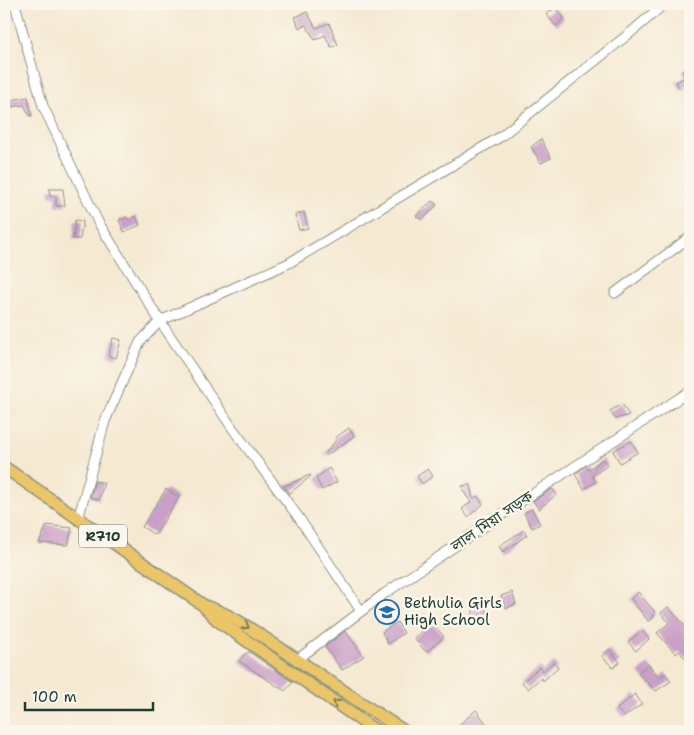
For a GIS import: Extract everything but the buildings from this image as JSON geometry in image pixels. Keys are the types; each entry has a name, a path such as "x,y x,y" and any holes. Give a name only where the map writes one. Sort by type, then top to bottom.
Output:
{"main road":[{"name":"R710","path":"4,468 203,605 217,620 376,731"},
{"name":"R710","path":"203,605 226,614 298,659 404,731"}],"street":[{"path":"15,4 43,106 98,222 160,321 233,429 299,518 361,611"},
{"path":"78,519 105,420 140,342 160,321 289,263 500,137 664,4"},
{"path":"615,293 690,237"},
{"name":"লাল মিয়া সড়ক","path":"298,659 384,594 690,391"}],"place":[{"name":"Bethulia Girls High School","path":"387,612"}]}
